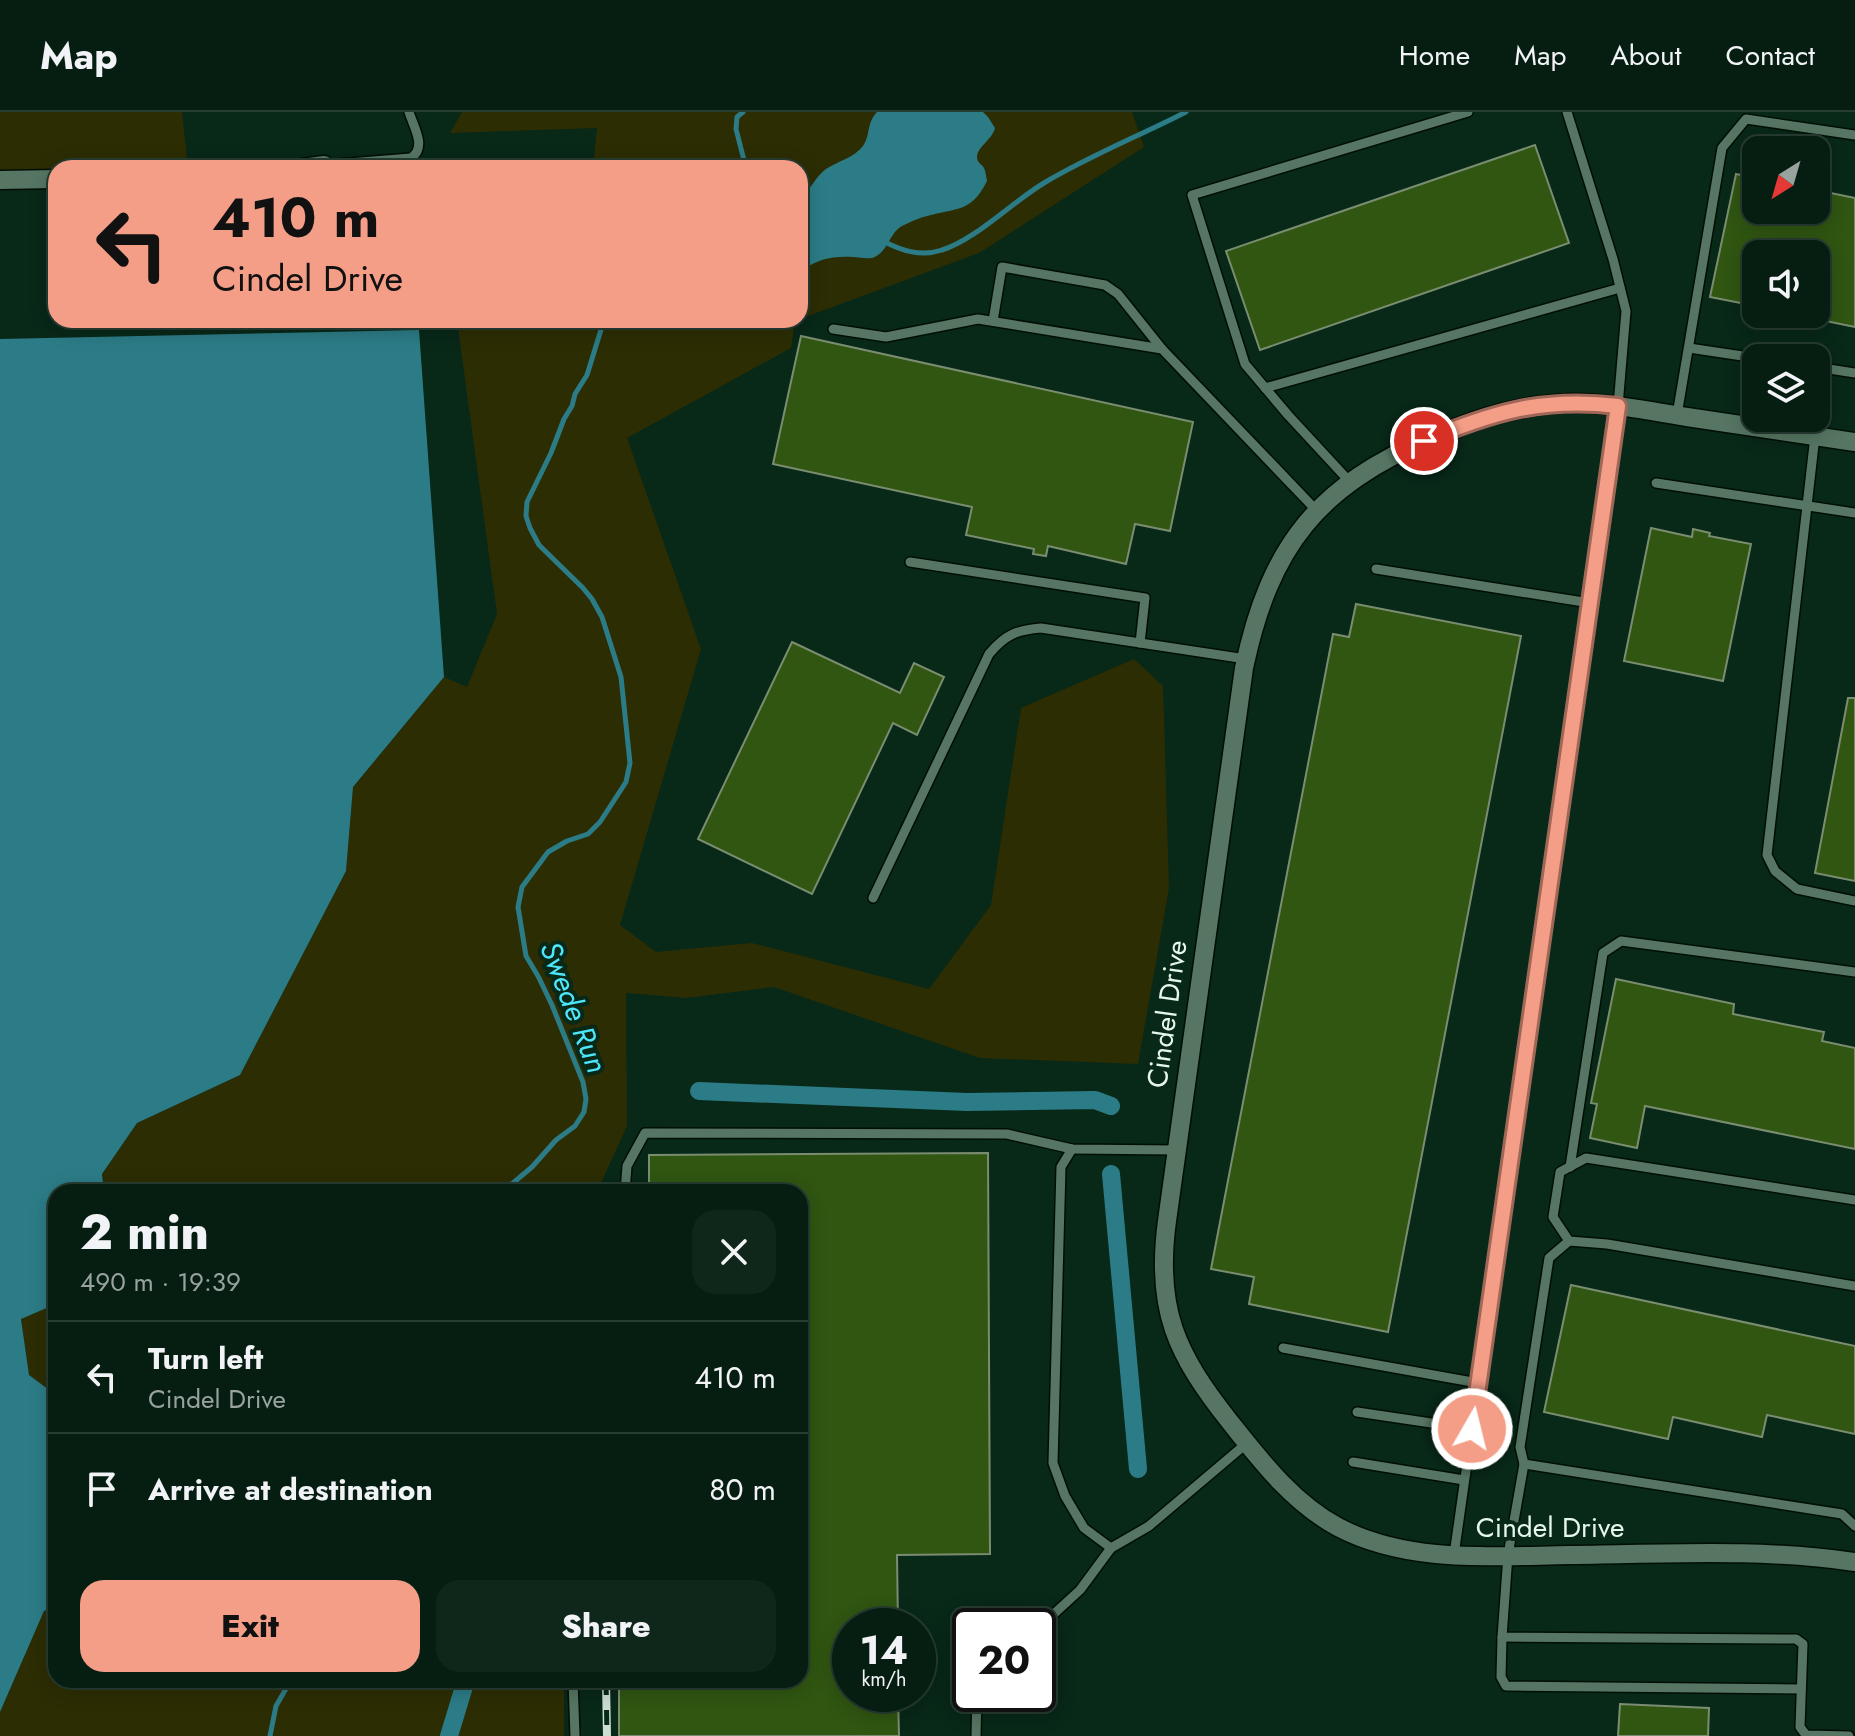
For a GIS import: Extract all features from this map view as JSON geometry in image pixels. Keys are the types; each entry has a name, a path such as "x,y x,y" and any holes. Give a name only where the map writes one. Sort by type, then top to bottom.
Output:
{"street":[{"path":"0,180 48,179"},
{"name":"Cindel Drive","path":"1855,442 1618,406 1575,403 1513,409 1483,418 1395,455 1350,482 1301,529 1270,580 1246,659 1163,1268 1169,1316 1187,1361 1261,1460 1296,1496 1338,1526 1387,1545 1454,1555 1772,1553 1855,1562"}],"lane":[{"path":"409,112 420,145 414,160"},
{"path":"1350,482 1245,364 1192,195 1468,112"},
{"path":"1454,1555 1618,406 1626,311 1567,112"},
{"path":"1677,415 1722,148 1746,119 1855,135"},
{"path":"993,321 1002,267 1105,285 1118,294 1162,349 1317,511"},
{"path":"1265,388 1620,288"},
{"path":"833,329 886,337 978,319 1162,349"},
{"path":"1689,348 1742,356"},
{"path":"1830,369 1855,373"},
{"path":"1815,436 1767,855 1775,871 1797,889 1855,901"},
{"path":"1656,483 1855,513"},
{"path":"910,562 1145,598 1140,643"},
{"path":"1376,569 1590,603"},
{"path":"873,898 989,654 1000,641 1020,630 1041,628 1246,659"},
{"path":"1570,1167 1603,953 1621,941 1855,972"},
{"path":"626,1184 627,1166 645,1133 1007,1134 1072,1149 1177,1150"},
{"path":"1072,1149 1061,1167 1053,1463 1065,1496 1084,1528 1111,1548"},
{"path":"1569,1241 1553,1217 1560,1172 1586,1158 1855,1200"},
{"path":"1801,1689 1506,1686 1501,1677 1502,1637 1508,1555 1524,1464 1520,1447 1549,1258 1569,1241 1607,1244 1855,1286"},
{"path":"1283,1348 1478,1383"},
{"path":"1357,1412 1472,1429"},
{"path":"1056,1612 1080,1590 1111,1548 1149,1526 1247,1443"},
{"path":"1353,1462 1464,1480"},
{"path":"1524,1464 1842,1514 1855,1526"},
{"path":"1502,1637 1796,1639 1803,1644 1800,1727 1806,1735 1849,1736"},
{"path":"573,1688 575,1736"},
{"path":"976,1736 977,1712"}],"shaded area":[{"path":"0,112 182,112 187,160 48,160 48,175 0,177"},
{"path":"462,112 1132,112 1144,147 979,253 808,316 808,160 594,160 597,128 450,133"},
{"path":"458,328 794,328 791,348 627,438 701,649 620,925 656,952 752,943 929,989 991,905 1021,708 1134,659 1163,686 1169,888 1138,1064 980,1058 774,987 687,998 626,993 627,1126 601,1184 103,1184 102,1174 137,1123 240,1075 346,871 353,787 444,677 467,687 497,614"},
{"path":"48,1307 48,1389 29,1375 21,1319"},
{"path":"48,1609 48,1688 564,1688 564,1736 0,1736 0,1712 44,1611"}],"water":[{"path":"877,112 983,112 995,128 977,157 987,181 976,198 964,207 923,217 902,226 877,255 870,258 831,258 808,267 808,190 826,169 859,150 865,142"},
{"path":"419,330 444,677 353,787 346,871 240,1075 137,1123 102,1174 103,1184 48,1184 48,1307 21,1319 29,1375 48,1389 48,1609 44,1611 0,1712 0,339"}],"building":[{"path":"1535,145 1569,243 1260,350 1226,251"},
{"path":"1736,174 1742,175 1742,224 1830,224 1830,193 1855,198 1855,327 1830,322 1830,240 1742,240 1742,303 1710,297"},
{"path":"801,336 1193,422 1170,531 1135,524 1126,564 1048,546 1046,556 1033,554 1034,549 966,535 972,507 773,464"},
{"path":"1651,528 1692,537 1693,529 1710,533 1709,536 1751,544 1723,681 1624,661"},
{"path":"1356,604 1521,636 1388,1332 1249,1304 1254,1277 1211,1269 1333,634 1349,637"},
{"path":"792,642 900,693 914,663 944,677 917,735 893,723 812,894 698,839"},
{"path":"1848,698 1855,698 1855,881 1815,873"},
{"path":"1616,979 1734,1004 1733,1014 1824,1032 1822,1041 1855,1048 1855,1149 1645,1106 1637,1148 1590,1138 1597,1104 1591,1103"},
{"path":"988,1153 990,1554 897,1555 898,1608 832,1608 832,1712 898,1712 899,1736 619,1736 619,1688 808,1688 808,1184 649,1184 649,1155"},
{"path":"1571,1285 1855,1346 1855,1434 1767,1415 1762,1437 1673,1417 1668,1439 1544,1412"},
{"path":"1620,1704 1709,1708 1708,1736 1618,1736"}],"waterway":[{"name":"Swede Run","path":"743,112 737,117 736,129 744,160"},
{"path":"883,241 919,253 955,245 1044,183 1186,112"},
{"name":"Swede Run","path":"511,1184 575,1126 584,1112 586,1099 583,1082 552,1005 526,956 518,907 522,887 548,852 588,834 600,822 626,782 630,763 621,677 602,617 583,588 539,545 526,516 527,502 575,394 587,375 602,328"},
{"path":"699,1091 967,1102 1095,1100 1111,1106"},
{"path":"1111,1174 1138,1469"},
{"name":"Swede Run","path":"270,1736 276,1706 286,1688"},
{"path":"449,1736 464,1688"}],"railway":[{"path":"606,1688 607,1736"}],"route":[{"path":"1424,441 1513,409 1575,403 1618,406 1472,1429"}]}
